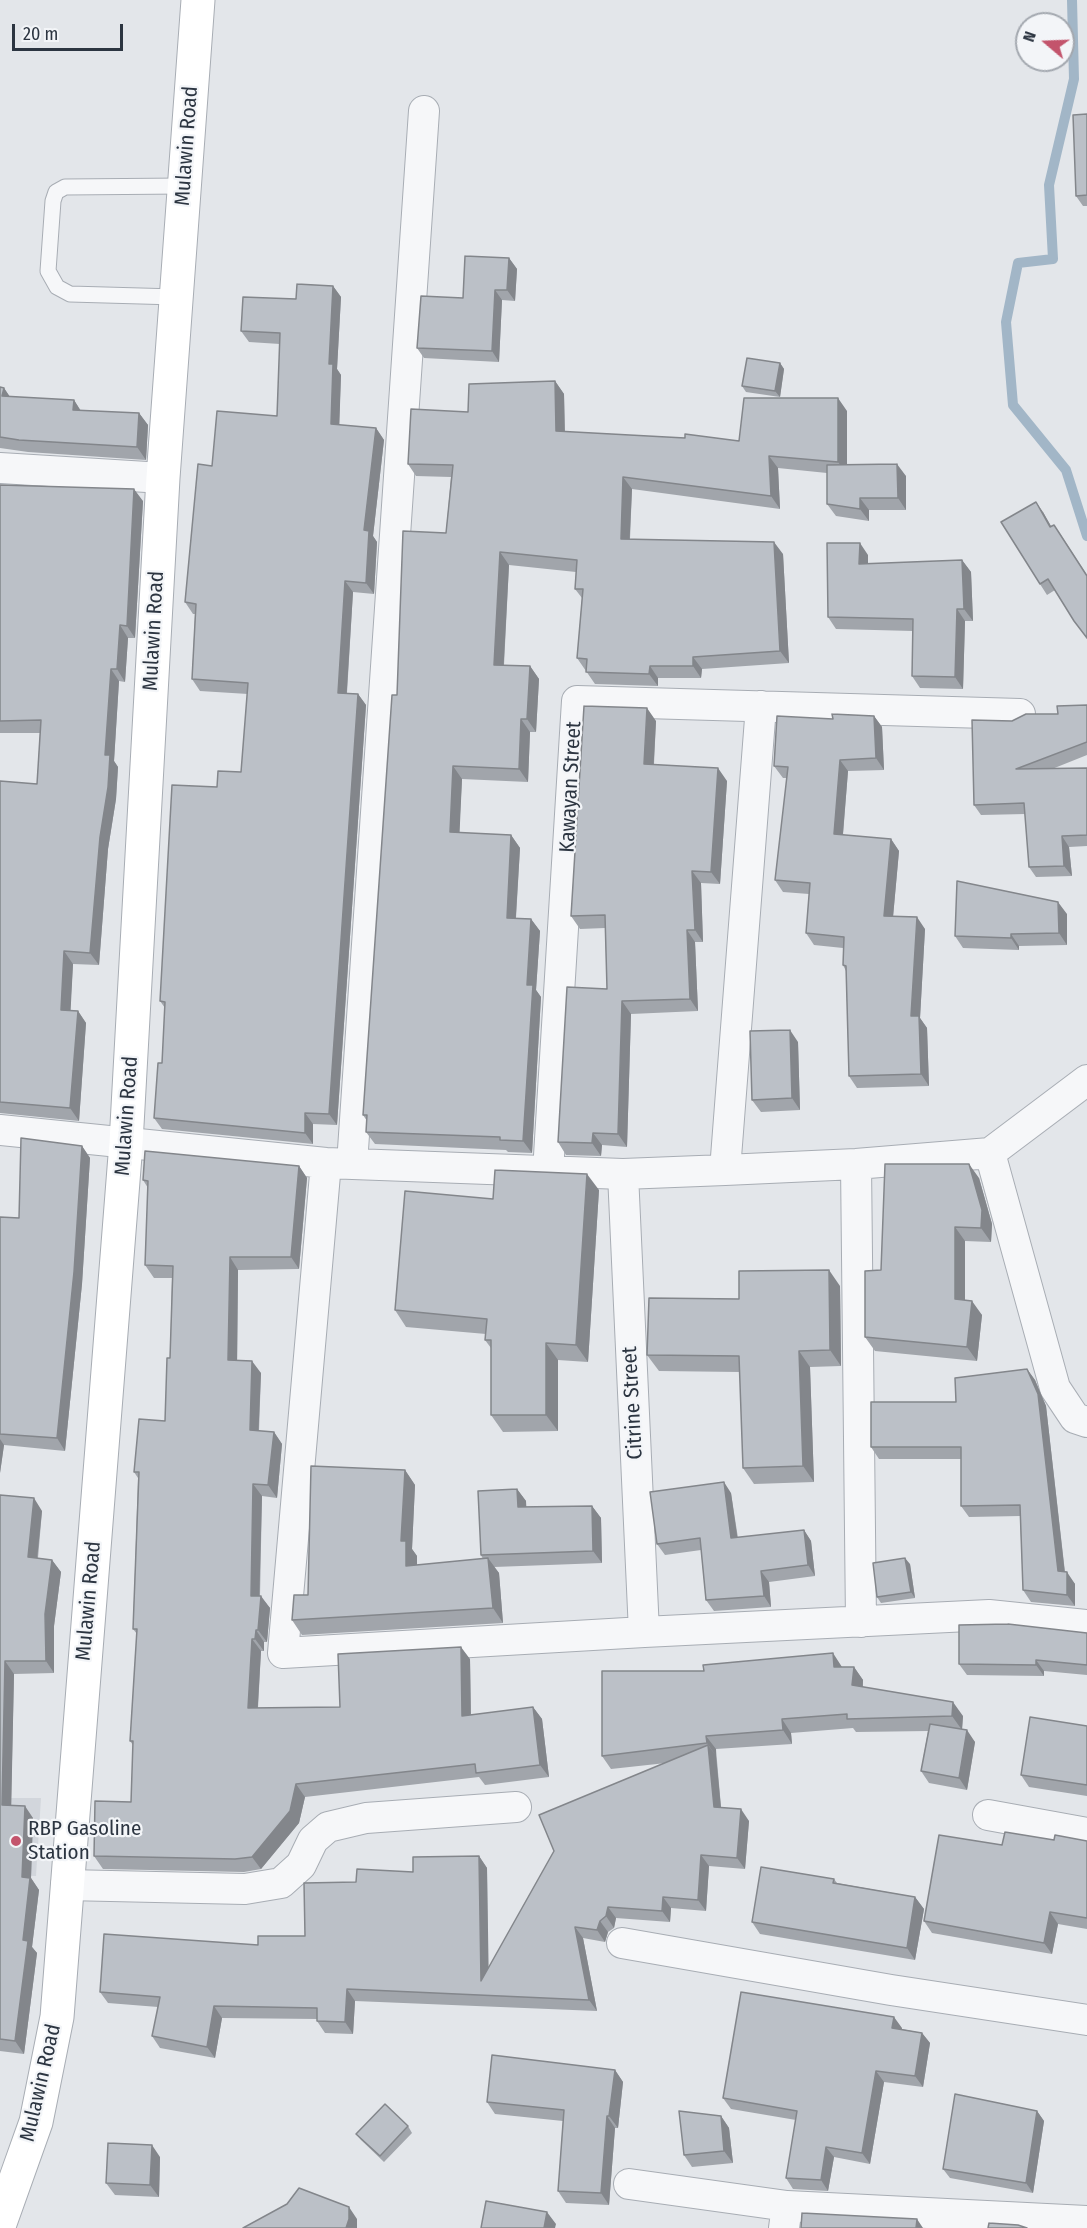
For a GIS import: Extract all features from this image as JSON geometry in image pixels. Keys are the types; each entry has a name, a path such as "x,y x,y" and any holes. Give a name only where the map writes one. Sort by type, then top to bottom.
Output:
{"main road":[{"name":"Mulawin Road","path":"2,2214 36,2122 57,2017 126,1143 163,478 198,0"}],"street":[{"path":"424,111 339,1163 283,1653 988,1615 1065,1620 1087,1625"},
{"path":"0,468 163,478"},
{"name":"Kawayan Street","path":"548,1172 577,701 1020,714"},
{"path":"725,1170 761,706"},
{"path":"0,1130 339,1163 548,1172 623,1174 856,1164 990,1153 1087,1080"},
{"path":"990,1153 1055,1388 1075,1418 1087,1422"},
{"path":"856,1164 861,1622"},
{"name":"Citrine Street","path":"623,1174 644,1632"},
{"path":"66,1885 245,1889 281,1883 301,1865 313,1840 328,1827 366,1818 516,1807"},
{"path":"988,1815 1087,1833"},
{"path":"622,1943 891,1990 1087,2020"},
{"path":"629,2184 785,2217 1087,2221"}],"lane":[{"path":"176,297 70,294 57,286 48,271 52,201 56,192 65,187 184,186"}],"shaded area":[{"path":"0,1798 41,1798 36,1876 0,1875"}],"building":[{"path":"1087,114 1087,195 1076,196 1073,115"},
{"path":"465,256 509,258 507,290 495,290 492,351 417,348 421,296 463,298"},
{"path":"297,284 333,286 329,364 333,364 331,424 376,428 364,530 369,531 366,583 345,581 338,693 358,694 329,1114 305,1113 305,1133 154,1118 158,1063 162,1063 165,1002 160,1001 172,785 217,787 218,771 241,772 248,683 192,679 196,604 185,602 198,464 212,466 217,411 277,416 280,333 241,331 243,297 296,299"},
{"path":"747,358 780,363 775,391 742,386"},
{"path":"555,381 556,431 685,438 685,434 739,441 744,398 838,398 838,462 769,456 771,496 623,477 621,539 774,542 780,651 693,657 693,666 650,666 649,674 586,672 587,659 577,658 583,589 575,589 577,560 500,552 494,665 530,666 527,719 521,719 519,769 453,766 450,832 511,835 507,918 531,919 527,985 533,985 523,1141 500,1140 500,1137 366,1132 367,1115 363,1115 392,695 397,695 403,531 446,533 453,465 408,464 411,409 468,412 469,384"},
{"path":"0,387 4,388 2,396 74,400 73,410 139,413 137,447 0,437"},
{"path":"897,464 898,498 860,498 860,509 827,504 827,465"},
{"path":"0,485 134,489 127,626 120,625 117,669 111,669 105,755 110,755 108,787 100,837 90,953 64,951 61,1010 78,1011 70,1108 0,1102 0,781 37,784 41,720 0,721"},
{"path":"1036,502 1050,527 1054,525 1087,576 1087,638 1048,579 1040,584 1001,522"},
{"path":"827,543 860,543 859,564 962,560 964,609 957,609 955,677 912,676 913,619 828,617"},
{"path":"1087,705 1087,742 1016,769 1087,768 1087,835 1062,836 1064,866 1029,867 1024,803 974,805 972,720 1012,721 1026,714 1058,714 1057,706"},
{"path":"584,706 647,708 644,764 718,768 711,872 692,871 695,930 687,930 690,999 622,1001 618,1134 593,1133 592,1143 558,1142 567,987 607,989 605,915 571,916"},
{"path":"832,714 874,716 876,758 840,760 834,834 891,839 884,916 917,917 911,1016 919,1016 921,1074 849,1076 846,966 843,965 844,937 806,933 810,883 775,880 788,767 774,766 777,716 833,719"},
{"path":"957,881 1058,902 1059,933 1011,934 1011,938 955,936"},
{"path":"790,1030 792,1098 752,1100 750,1031"},
{"path":"21,1138 82,1146 74,1272 57,1438 0,1434 0,1217 19,1218"},
{"path":"145,1151 299,1166 291,1257 230,1257 228,1360 252,1361 250,1430 274,1432 268,1485 253,1484 251,1596 261,1596 258,1630 256,1630 255,1639 252,1639 248,1708 340,1707 338,1654 461,1647 462,1716 533,1707 540,1765 476,1773 475,1764 296,1784 290,1811 252,1857 235,1859 94,1856 95,1801 131,1802 133,1741 130,1741 137,1629 133,1629 139,1472 134,1472 139,1419 165,1421 167,1358 170,1358 173,1266 145,1265 148,1181 143,1180"},
{"path":"885,1164 969,1164 982,1210 981,1228 955,1227 955,1299 972,1301 967,1347 865,1337 865,1271 881,1270"},
{"path":"495,1170 587,1174 576,1345 546,1343 546,1415 491,1415 491,1340 485,1340 487,1319 395,1310 405,1191 493,1199"},
{"path":"829,1270 830,1350 799,1351 803,1466 743,1468 739,1356 647,1355 649,1298 739,1299 739,1271"},
{"path":"1027,1369 1038,1394 1058,1571 1067,1572 1067,1595 1023,1590 1020,1505 961,1506 961,1447 871,1447 871,1402 956,1402 955,1378"},
{"path":"311,1466 405,1470 401,1541 406,1541 406,1566 488,1558 493,1608 292,1620 294,1595 308,1595"},
{"path":"724,1482 731,1538 804,1530 808,1565 761,1571 764,1596 706,1600 700,1538 657,1544 650,1492"},
{"path":"517,1489 518,1507 592,1506 593,1551 481,1555 478,1491"},
{"path":"0,1495 34,1498 28,1557 52,1560 45,1614 46,1661 5,1661 2,1805 25,1806 22,1877 30,1878 23,1940 28,1941 15,2041 0,2039"},
{"path":"905,1558 911,1592 877,1597 873,1563"},
{"path":"1008,1624 1087,1633 1087,1665 1036,1660 1036,1665 959,1664 959,1625"},
{"path":"833,1653 834,1667 854,1667 852,1685 953,1702 952,1716 847,1719 847,1714 782,1719 783,1730 706,1736 707,1743 602,1756 602,1671 704,1671 703,1665"},
{"path":"1030,1717 1087,1726 1087,1785 1021,1775"},
{"path":"930,1724 967,1730 959,1778 921,1771"},
{"path":"708,1745 714,1807 741,1809 737,1858 701,1855 698,1900 663,1897 662,1911 608,1907 606,1916 600,1921 597,1930 575,1927 589,2000 347,1989 345,2022 317,2021 317,2008 214,2006 207,2047 152,2036 160,1997 100,1992 104,1934 258,1945 258,1936 305,1936 304,1883 356,1882 357,1869 413,1872 413,1857 479,1856 481,1981 554,1851 539,1815"},
{"path":"1005,1832 1054,1840 1055,1835 1087,1841 1087,1918 1050,1912 1044,1943 924,1921 939,1835 1002,1845"},
{"path":"761,1867 834,1879 833,1883 915,1897 907,1948 752,1922"},
{"path":"741,1992 894,2017 892,2028 922,2033 915,2076 876,2071 862,2153 826,2147 821,2180 786,2178 797,2111 723,2098"},
{"path":"492,2055 615,2070 609,2116 607,2116 601,2193 558,2191 564,2110 487,2102"},
{"path":"955,2094 1037,2111 1026,2183 943,2169"},
{"path":"385,2104 408,2126 380,2156 356,2134"},
{"path":"679,2111 721,2116 724,2151 684,2155"},
{"path":"108,2143 152,2145 150,2185 106,2183"},
{"path":"299,2188 349,2207 346,2228 243,2228 287,2204"},
{"path":"486,2201 547,2212 544,2228 481,2228"},
{"path":"802,2213 917,2219 916,2228 801,2228"},
{"path":"989,2223 1018,2225 1027,2228 988,2228"}],"waterway":[{"path":"1072,0 1074,79 1049,185 1053,259 1018,263 1006,322 1013,405 1066,470 1087,536"}],"place":[{"name":"RBP Gasoline Station","path":"16,1841"}]}
